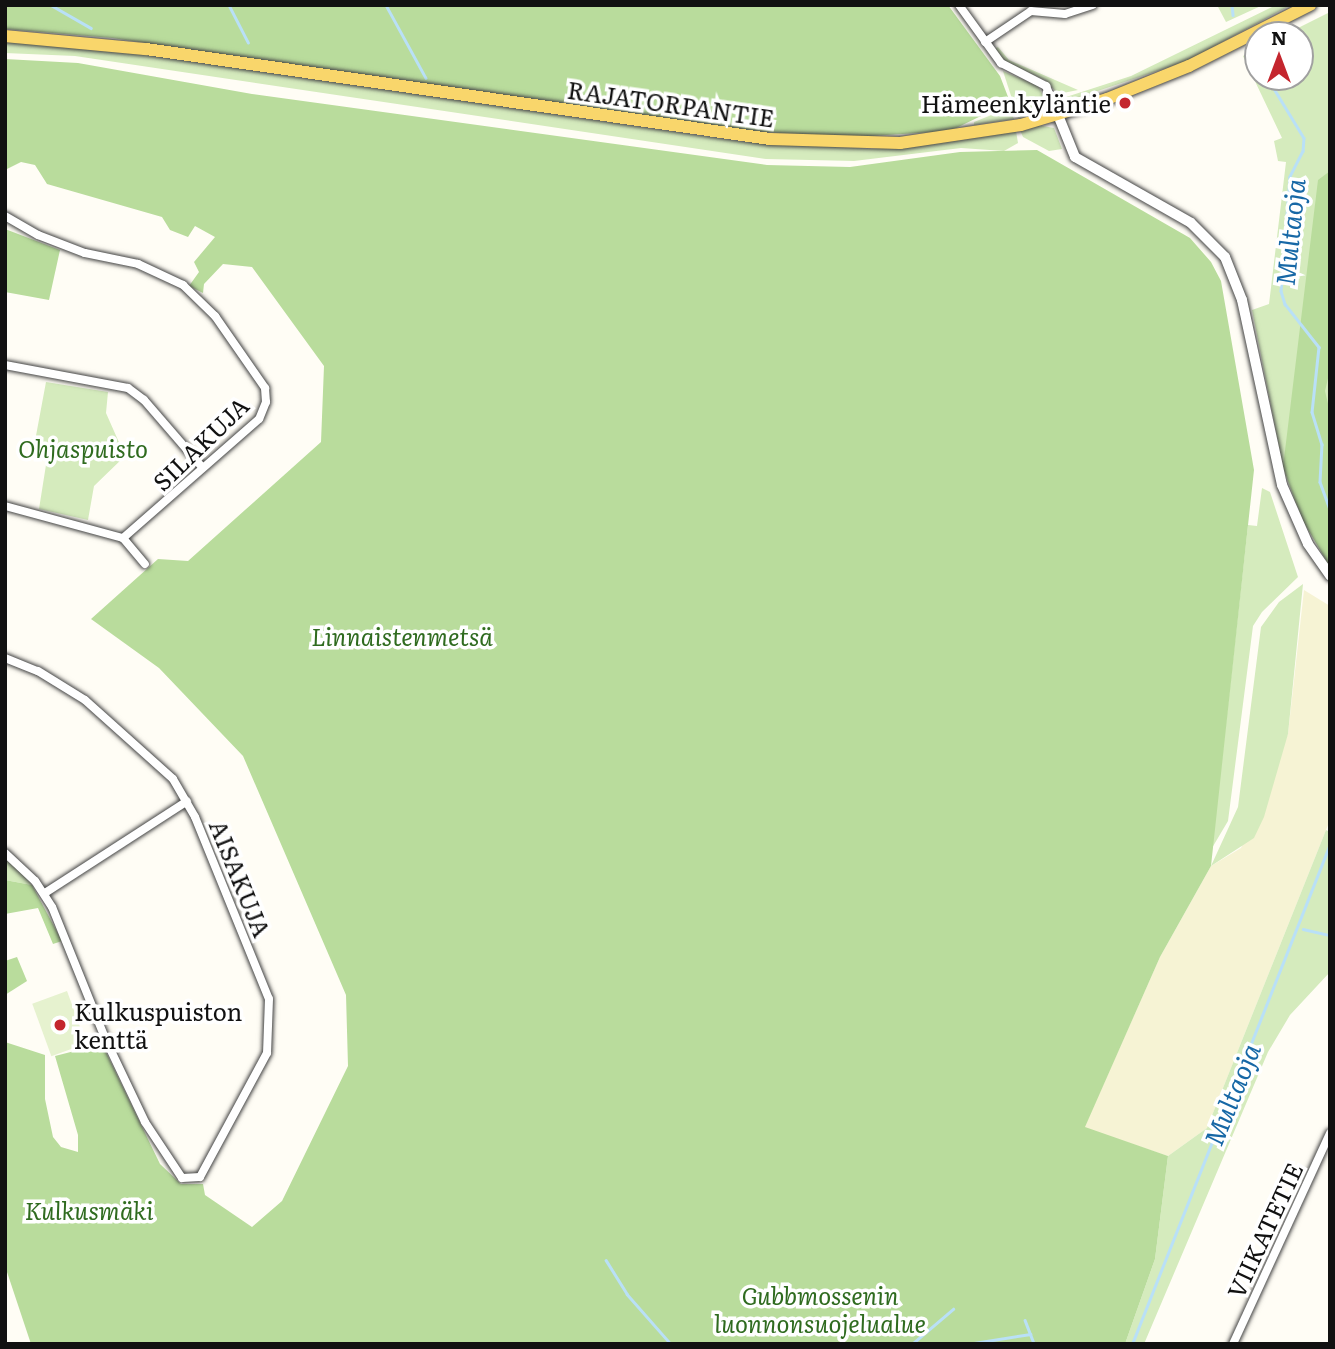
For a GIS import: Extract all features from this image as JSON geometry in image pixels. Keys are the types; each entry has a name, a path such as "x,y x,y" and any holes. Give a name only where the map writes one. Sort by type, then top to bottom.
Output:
{"main road":[{"name":"RAJATORPANTIE","path":"5,36 146,49 770,139 900,143 984,132 1058,115 1189,66 1310,5"}],"street":[{"path":"959,5 1005,66 1045,86 1075,157 1191,223 1225,257 1242,300 1282,485 1308,544 1330,576"},
{"path":"985,42 1031,11 1065,14 1093,5"},
{"name":"SILAKUJA","path":"5,216 38,235 85,253 165,274 194,293 215,316 258,377 267,402 259,419 122,538"},
{"path":"5,365 128,388 144,400 202,467"},
{"path":"5,506 122,538 145,564"},
{"name":"AISAKUJA","path":"5,658 47,677 94,708 151,756 187,801 269,999 271,1027 267,1053 243,1102 200,1177 182,1178 172,1166 131,1094 44,893"},
{"path":"5,853 44,893 187,801"},
{"name":"VIIKATETIE","path":"1233,1344 1330,1133"}],"shaded area":[{"path":"1304,590 1330,606 1330,820 1207,1128 1168,1156 1084,1128 1160,957 1211,866 1241,848 1288,734"}],"green space":[{"path":"5,5 948,5 1000,76 1010,102 950,131 855,137 745,131 112,38 5,29"},
{"path":"1217,5 1263,5 1226,22"},
{"path":"1276,5 1291,5 1261,21 1244,21 1244,30 1187,61 1074,99 1063,98 1131,76"},
{"path":"1330,12 1330,567 1295,502 1283,467 1252,310 1269,304 1286,162 1278,161 1274,141 1282,138 1260,91 1314,91 1312,21"},
{"path":"5,41 105,49 745,142 873,149 1016,131 1018,143 1004,151 961,148 854,161 766,159 75,56 5,53"},
{"path":"998,47 1009,60 1078,90 1058,94 1045,80 1006,63 994,49"},
{"path":"5,59 78,63 252,94 767,165 850,167 960,152 1037,150 1190,238 1211,262 1221,281 1254,470 1211,866 1160,957 1085,1127 1168,1156 1155,1259 1125,1344 31,1344 5,1266 5,1042 45,1055 45,1099 53,1137 61,1147 78,1152 78,1135 55,1056 102,1044 160,1164 181,1184 203,1184 205,1195 252,1227 282,1201 348,1066 346,995 243,756 159,668 91,619 158,559 188,561 321,442 324,366 252,267 223,264 204,284 203,293 189,286 199,272 194,262 215,237 195,226 188,237 170,230 162,217 47,184 35,165 21,162 5,170"},
{"path":"1003,71 1038,86 1044,97 1013,102"},
{"path":"1044,101 1037,112 1018,118 1021,107"},
{"path":"1009,108 1014,119 974,125 974,122"},
{"path":"1038,125 1054,128 1062,149 1049,151 1023,137 1020,130"},
{"path":"1330,171 1330,370 1325,391 1330,412 1330,567 1303,521 1283,467 1318,180"},
{"path":"5,229 60,250 49,300 5,292"},
{"name":"Ohjaspuisto","path":"46,382 108,392 106,413 125,456 94,486 88,520 39,509 49,446 35,441"},
{"path":"1262,488 1270,492 1298,577 1262,612 1253,626 1228,821 1212,848 1248,525 1257,526"},
{"path":"1303,584 1288,734 1264,817 1254,838 1211,866 1238,807 1261,627 1279,602"},
{"path":"1326,830 1330,832 1330,972 1290,1015 1268,1052 1144,1344 1125,1344 1155,1259 1168,1156 1207,1128"},
{"path":"5,857 15,866 32,885 5,880"},
{"path":"5,880 32,885 62,941 53,944 38,908 5,914"},
{"path":"17,957 27,981 5,995 5,961"},
{"name":"Kulkuspuiston kenttä","path":"67,991 86,1044 51,1056 32,1004"}],"waterway":[{"path":"51,5 91,28"},
{"path":"229,5 248,42"},
{"path":"386,5 426,78"},
{"name":"Multaoja","path":"1232,5 1233,15"},
{"name":"Multaoja","path":"1275,91 1304,138 1303,151 1290,177 1281,291 1285,304 1319,347 1312,412 1322,444 1320,482 1330,509"},
{"name":"Multaoja","path":"1330,523 1330,538"},
{"name":"Multaoja","path":"1132,1344 1330,844"},
{"path":"1303,929 1330,935"},
{"path":"606,1260 627,1294 671,1344"},
{"path":"912,1344 953,1309"},
{"path":"1025,1320 1034,1344"},
{"path":"974,1343 1030,1334"}],"place":[{"name":"Hämeenkyläntie","path":"1125,103"},
{"name":"Kulkuspuiston kenttä","path":"60,1025"}],"park label":[{"name":"Linnaistenmetsä","path":"402,636"},
{"name":"Kulkusmäki","path":"89,1210"},
{"name":"Gubbmossenin luonnonsuojelualue","path":"820,1309"}]}
